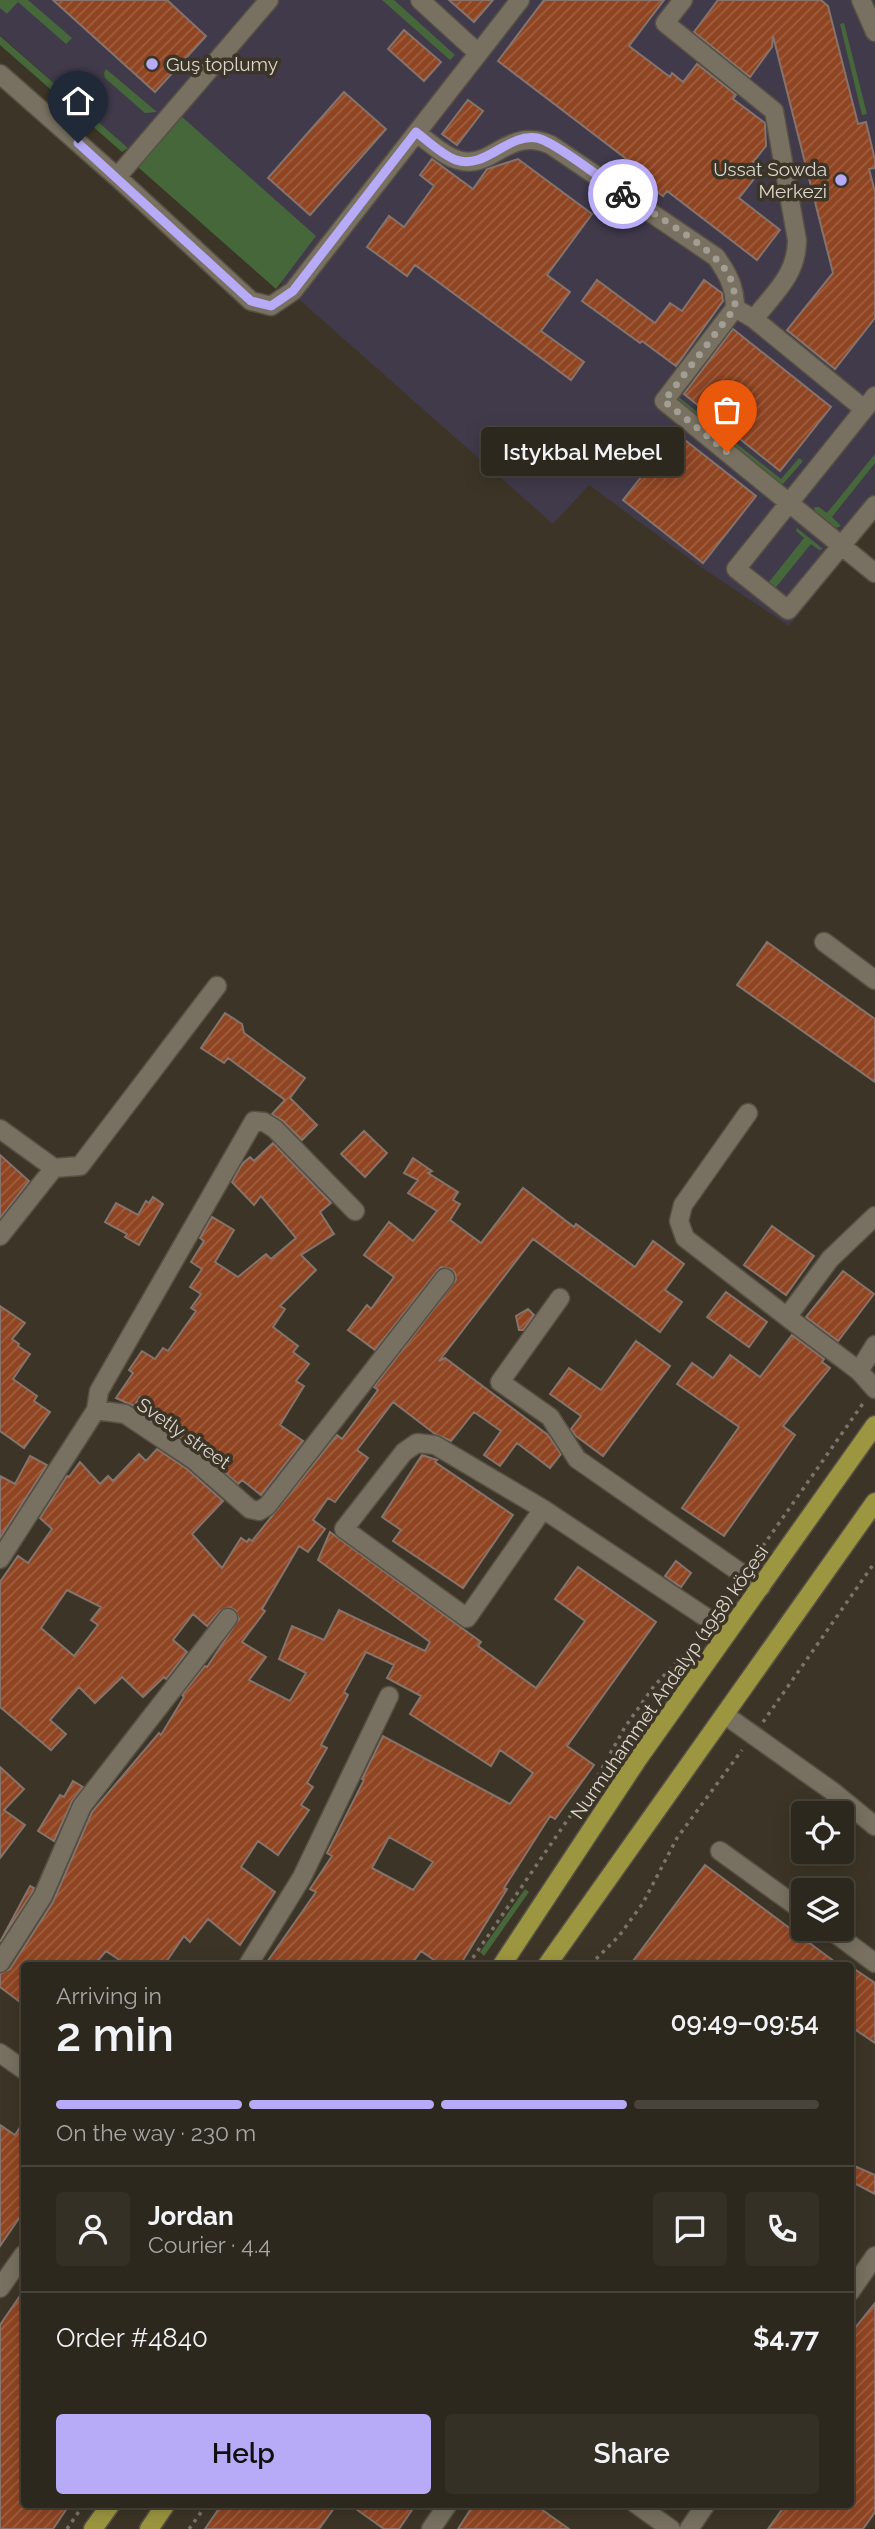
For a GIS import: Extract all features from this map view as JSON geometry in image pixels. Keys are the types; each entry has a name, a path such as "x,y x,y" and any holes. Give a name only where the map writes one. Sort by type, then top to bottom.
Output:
{"main road":[{"name":"Nurmuhammet Andalyp (1958) köçesi","path":"504,1962 638,1759 875,1425"},
{"path":"549,1962 875,1502"},
{"path":"93,2529 108,2508"},
{"path":"149,2529 163,2508"}],"street":[{"path":"117,177 269,0"},
{"path":"420,0 478,53"},
{"path":"0,74 251,301 271,306 293,291 520,0"},
{"path":"683,0 665,23 774,111 797,240 797,255 793,269 754,319"},
{"path":"861,0 875,32"},
{"path":"416,132 454,159 467,162 478,160 517,140 538,138 716,257 728,274 735,293 735,308 664,401 875,573"},
{"path":"735,308 870,402 736,569 788,610 875,505"},
{"path":"824,942 875,980"},
{"path":"0,1129 54,1168 80,1166 217,986"},
{"path":"748,1113 683,1205 679,1221 685,1238 859,1371 874,1388"},
{"path":"0,1559 96,1410 99,1391 254,1121 264,1122 275,1129 355,1211"},
{"path":"0,1236 54,1168"},
{"path":"787,1317 830,1259 875,1216"},
{"name":"Svetly street","path":"96,1410 125,1414 194,1460 250,1509 259,1511 267,1506 445,1278"},
{"path":"561,1298 500,1382 550,1417 577,1459 761,1587"},
{"path":"859,1371 875,1345"},
{"path":"542,1508 467,1618 344,1530 404,1452 417,1443 435,1445 542,1508 727,1632"},
{"path":"0,1963 43,1896 82,1806 228,1618"},
{"path":"250,1962 302,1877 389,1696"},
{"path":"725,1715 875,1826"},
{"path":"720,1851 791,1902"},
{"path":"845,1941 875,1963"},
{"path":"0,2053 21,2068"},
{"path":"854,2286 875,2256"},
{"path":"0,2288 21,2258"},
{"path":"431,2529 445,2508"},
{"path":"642,2508 671,2529"},
{"path":"690,2529 703,2508"}],"path":[{"path":"743,1574 874,1388"},
{"path":"593,1962 619,1936 643,1903 677,1838 875,1562"},
{"path":"470,1962 599,1774 625,1727 654,1686 691,1647 710,1620"},
{"path":"66,2529 81,2508"},
{"path":"189,2529 203,2508"}],"shaded area":[{"path":"0,0 875,0 875,521 789,626 701,567 589,485 553,524 0,35"}],"green space":[{"path":"0,0 28,0 72,38 66,44 18,2 7,14 0,8"},
{"path":"382,0 394,0 455,55 450,60"},
{"path":"844,23 867,114 862,115 840,24"},
{"path":"0,36 128,148 122,152 0,45"},
{"path":"106,69 157,112 145,113 105,78"},
{"path":"181,116 316,236 276,289 139,168 140,162"},
{"path":"676,395 781,479 799,458 803,461 782,485 674,398"},
{"path":"875,454 875,463 832,517 841,526 836,528 815,511 814,507 827,513"},
{"path":"797,528 823,549 819,550 811,544 776,587 785,597 756,576 760,575 769,582 804,538 796,531"},
{"path":"525,1889 529,1892 484,1956 480,1952"}],"building":[{"name":"Guş toplumy","path":"53,0 167,0 206,36 155,92"},
{"path":"449,0 493,0 474,22"},
{"path":"544,0 664,0 629,46 670,77 672,73 683,82 697,64 736,95 733,99 765,123 766,146 753,162 762,169 739,198 780,230 757,260 667,191 663,196 628,170 633,164 498,61"},
{"name":"Ussat Sowda Merkezi","path":"718,0 821,0 828,6 858,124 866,122 875,160 875,168 869,169 875,192 875,318 835,369 787,330 833,273 773,36 772,47 750,77 694,32"},
{"path":"404,30 441,62 424,81 388,49"},
{"path":"344,92 386,129 310,215 268,178"},
{"path":"468,100 483,111 457,145 442,134"},
{"path":"432,159 473,189 487,169 518,159 592,214 547,275 570,292 541,331 584,362 571,380 415,265 407,276 367,247 389,216 404,227 434,186 420,175"},
{"path":"597,280 655,323 670,303 682,311 704,280 722,293 723,301 676,366 582,301"},
{"path":"733,329 831,407 780,471 684,394"},
{"path":"676,433 756,496 703,563 623,500"},
{"path":"767,942 875,1019 875,1082 737,985"},
{"path":"225,1013 242,1024 244,1033 305,1078 290,1098 317,1125 302,1140 272,1114 285,1100 228,1058 224,1063 201,1048"},
{"path":"364,1131 387,1153 365,1177 341,1154"},
{"path":"273,1143 331,1203 320,1212 334,1234 301,1255 316,1270 280,1306 285,1309 273,1327 298,1346 293,1352 309,1364 296,1381 304,1386 280,1425 303,1441 261,1495 242,1480 238,1484 201,1451 172,1432 178,1425 140,1397 134,1406 116,1398 133,1373 129,1370 142,1351 155,1359 163,1348 168,1351 196,1311 191,1308 201,1294 190,1287 202,1269 191,1262 204,1241 200,1238 212,1217 234,1230 215,1262 238,1277 266,1254 271,1259 296,1238 261,1196 254,1205 232,1182 242,1164 250,1157 254,1161"},
{"path":"0,1155 29,1181 0,1218"},
{"path":"413,1158 432,1171 428,1173 458,1192 453,1200 460,1204 450,1220 481,1243 523,1188 574,1227 576,1224 635,1267 653,1241 684,1264 665,1290 682,1302 660,1332 533,1239 439,1361 445,1358 548,1435 561,1454 550,1468 517,1443 500,1466 484,1455 501,1431 474,1412 451,1441 435,1434 393,1402 357,1450 368,1458 335,1502 328,1498 313,1520 325,1529 308,1552 299,1546 262,1609 265,1611 242,1642 266,1657 249,1680 290,1701 306,1673 279,1659 292,1626 324,1640 339,1610 425,1651 430,1642 318,1560 330,1532 481,1642 478,1646 536,1688 585,1621 555,1599 578,1567 656,1622 567,1746 594,1765 555,1819 550,1816 504,1888 507,1889 462,1962 437,1962 421,1951 413,1962 267,1962 316,1892 310,1889 332,1856 327,1853 383,1736 510,1804 533,1773 500,1750 491,1766 410,1714 421,1696 387,1678 394,1665 366,1652 344,1692 348,1695 321,1745 327,1748 307,1783 313,1787 301,1805 309,1810 278,1855 258,1841 241,1867 275,1892 240,1945 208,1919 190,1942 184,1936 166,1962 122,1962 106,1951 97,1962 21,1962 21,2003 0,1987 0,1974 10,1969 53,1902 92,1812 159,1733 161,1735 184,1697 182,1695 205,1666 207,1667 239,1619 235,1610 229,1607 220,1611 207,1626 193,1614 173,1640 187,1652 166,1679 164,1677 143,1697 122,1677 95,1703 79,1687 50,1720 66,1734 51,1750 0,1707 0,1582 18,1556 28,1563 52,1529 40,1518 67,1476 69,1477 80,1462 100,1484 108,1476 113,1481 139,1454 146,1461 157,1449 187,1469 223,1501 192,1534 222,1568 241,1538 247,1542 249,1539 252,1541 337,1435 342,1439 378,1390 374,1387 456,1280 451,1269 441,1267 375,1350 348,1330 367,1305 371,1309 394,1277 364,1255 389,1222 413,1241 437,1211 408,1193 418,1180 404,1173","holes":["67,1590 101,1607 91,1620 98,1625 74,1656 41,1628","389,1837 433,1862 413,1890 372,1868"]},
{"path":"153,1197 163,1204 139,1245 125,1237 127,1234 105,1222 116,1203 138,1215 146,1201 149,1203"},
{"path":"772,1226 814,1256 786,1295 744,1265"},
{"path":"843,1271 874,1294 838,1341 806,1317"},
{"path":"726,1292 767,1322 749,1347 707,1317"},
{"path":"0,1306 25,1323 12,1339 30,1354 13,1379 37,1396 34,1401 50,1412 24,1448 0,1431"},
{"path":"528,1309 534,1315 523,1330 519,1330 516,1316"},
{"path":"792,1335 824,1359 822,1362 830,1368 783,1426 795,1435 724,1536 682,1508 739,1427 677,1384 692,1363 713,1378 730,1355 760,1377"},
{"path":"636,1341 670,1366 603,1456 576,1436 571,1429 581,1416 550,1394 569,1368 601,1390"},
{"path":"422,1455 437,1460 435,1462 513,1515 463,1588 393,1541 401,1530 382,1517"},
{"path":"30,1456 47,1465 0,1538 0,1476 15,1484"},
{"path":"676,1561 691,1573 681,1587 665,1576"},
{"path":"0,1767 24,1789 4,1810 25,1825 0,1858"},
{"path":"73,1781 83,1787 72,1801 54,1841 38,1831 60,1795 64,1797"},
{"path":"705,1865 791,1929 791,1941 807,1941 835,1962 632,1962"},
{"path":"30,1886 34,1888 33,1891 0,1942"},
{"path":"854,1969 875,1983 875,2043 854,2029"},
{"path":"0,2125 15,2135 21,2126 21,2215 0,2246"},
{"path":"854,2166 875,2175 875,2194 854,2183"},
{"path":"21,2294 21,2508 67,2508 53,2529 0,2529 0,2325"},
{"path":"875,2303 875,2512 863,2529 768,2529 783,2508 854,2508 854,2329"},
{"path":"219,2508 334,2508 319,2529 205,2529"},
{"path":"355,2508 413,2508 399,2529 384,2529"},
{"path":"471,2508 540,2508 569,2529 458,2529"}],"way so far":[{"path":"623,194 716,257 728,274 735,293 735,308 664,401 727,452"}],"place":[{"name":"Guş toplumy","path":"152,64"},
{"name":"Ussat Sowda Merkezi","path":"841,180"},
{"name":"Istykbal Mebel","path":"727,452"}],"route":[{"path":"78,143 251,301 271,306 293,291 416,132 454,159 467,162 478,160 517,140 538,138 623,194"}]}
